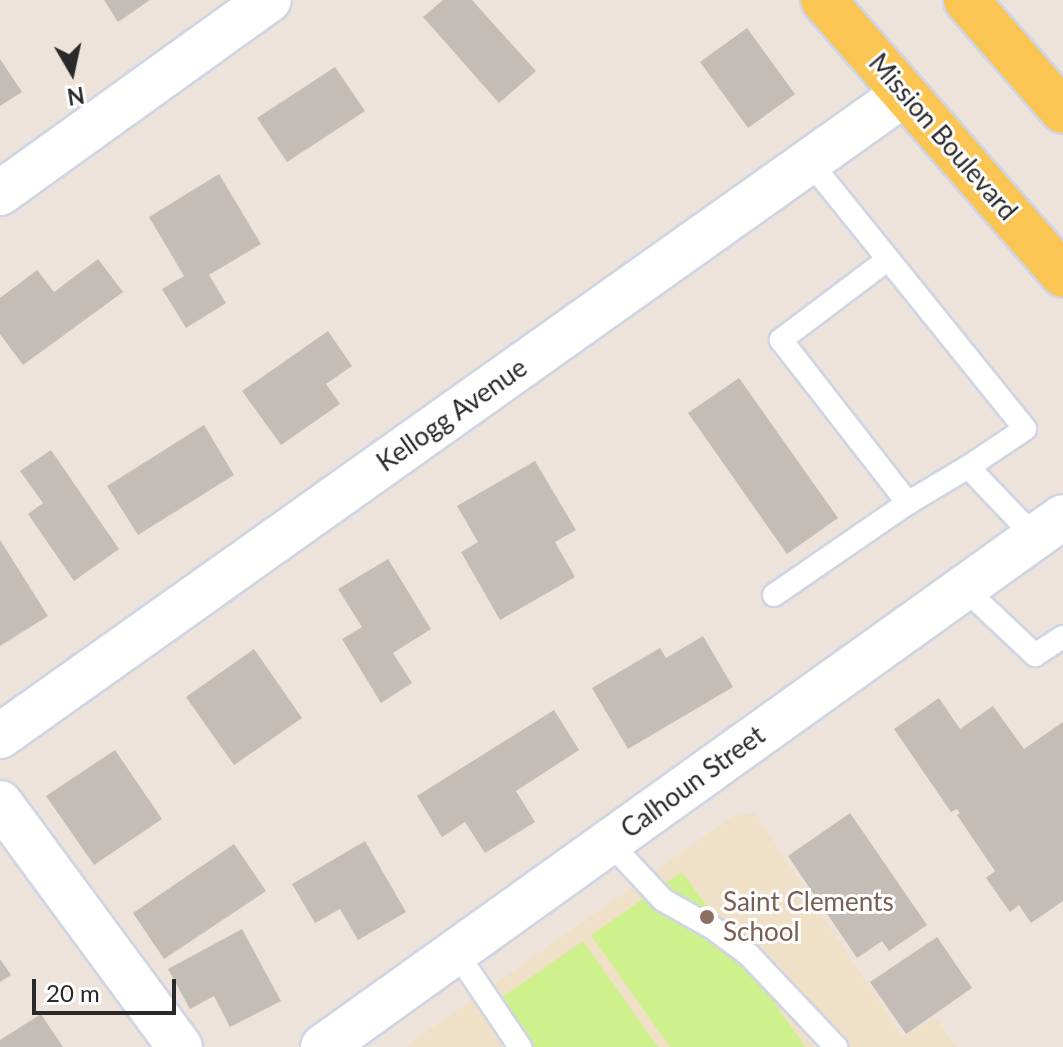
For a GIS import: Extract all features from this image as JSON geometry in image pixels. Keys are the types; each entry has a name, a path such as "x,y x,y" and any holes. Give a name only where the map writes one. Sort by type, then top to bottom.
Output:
{"main road":[{"name":"Mission Boulevard","path":"823,0 1063,275"},
{"path":"966,0 1063,111"}],"street":[{"path":"0,193 269,0"},
{"name":"Kellogg Avenue","path":"0,736 904,94"},
{"name":"Calhoun Street","path":"323,1047 1049,527"},
{"path":"0,803 180,1047"}],"lane":[{"path":"774,595 908,503 1025,429 809,161"},
{"path":"887,260 781,340 908,503"},
{"path":"968,467 1049,527"},
{"path":"964,588 1035,655 1063,637"},
{"path":"609,842 663,900 713,928 749,955 836,1047"},
{"path":"456,952 520,1047"}],"shaded area":[{"name":"Saint Clements School","path":"755,813 903,1037 935,1017 956,1047 405,1047 733,816"}],"green space":[{"path":"682,872 805,1047 670,1047 591,935"},
{"path":"583,941 658,1047 522,1047 492,1004"}],"building":[{"path":"104,0 150,0 118,22"},
{"path":"443,0 472,0 536,71 499,103 423,17"},
{"path":"747,28 795,94 748,128 700,62"},
{"path":"0,59 22,92 0,106"},
{"path":"335,67 365,111 287,162 257,118"},
{"path":"219,174 261,244 209,275 226,303 186,328 162,289 184,276 149,217"},
{"path":"98,259 123,292 23,365 0,334 0,298 37,270 54,292"},
{"path":"328,331 352,366 326,384 340,404 281,445 242,391"},
{"path":"739,378 838,518 787,554 688,413"},
{"path":"204,425 234,475 138,535 107,486"},
{"path":"51,450 119,549 74,581 28,514 43,503 20,471"},
{"path":"535,461 576,530 555,542 575,577 500,620 461,552 478,542 457,506"},
{"path":"0,540 48,616 0,646"},
{"path":"388,559 431,629 393,653 412,683 381,703 342,639 362,627 338,589"},
{"path":"703,636 733,687 628,749 592,688 660,648 666,658"},
{"path":"254,649 302,718 234,765 186,697"},
{"path":"939,698 960,729 993,706 1024,749 1063,722 1063,901 1031,923 1019,905 1010,912 986,878 995,871 957,815 960,813 957,809 951,812 894,729"},
{"path":"554,710 579,750 516,791 535,822 485,853 465,822 442,837 417,796"},
{"path":"115,750 162,819 94,865 46,796"},
{"path":"850,813 927,925 889,951 882,941 857,958 788,856"},
{"path":"365,841 406,912 358,940 340,909 315,923 292,884"},
{"path":"234,844 266,891 164,959 133,913"},
{"path":"242,929 281,1001 230,1027 214,996 190,1009 168,969"},
{"path":"937,937 972,988 906,1034 870,982"},
{"path":"0,959 11,975 0,982"},
{"path":"41,1014 63,1047 0,1047 0,1040"}],"place":[{"name":"Saint Clements School","path":"707,917"}]}
